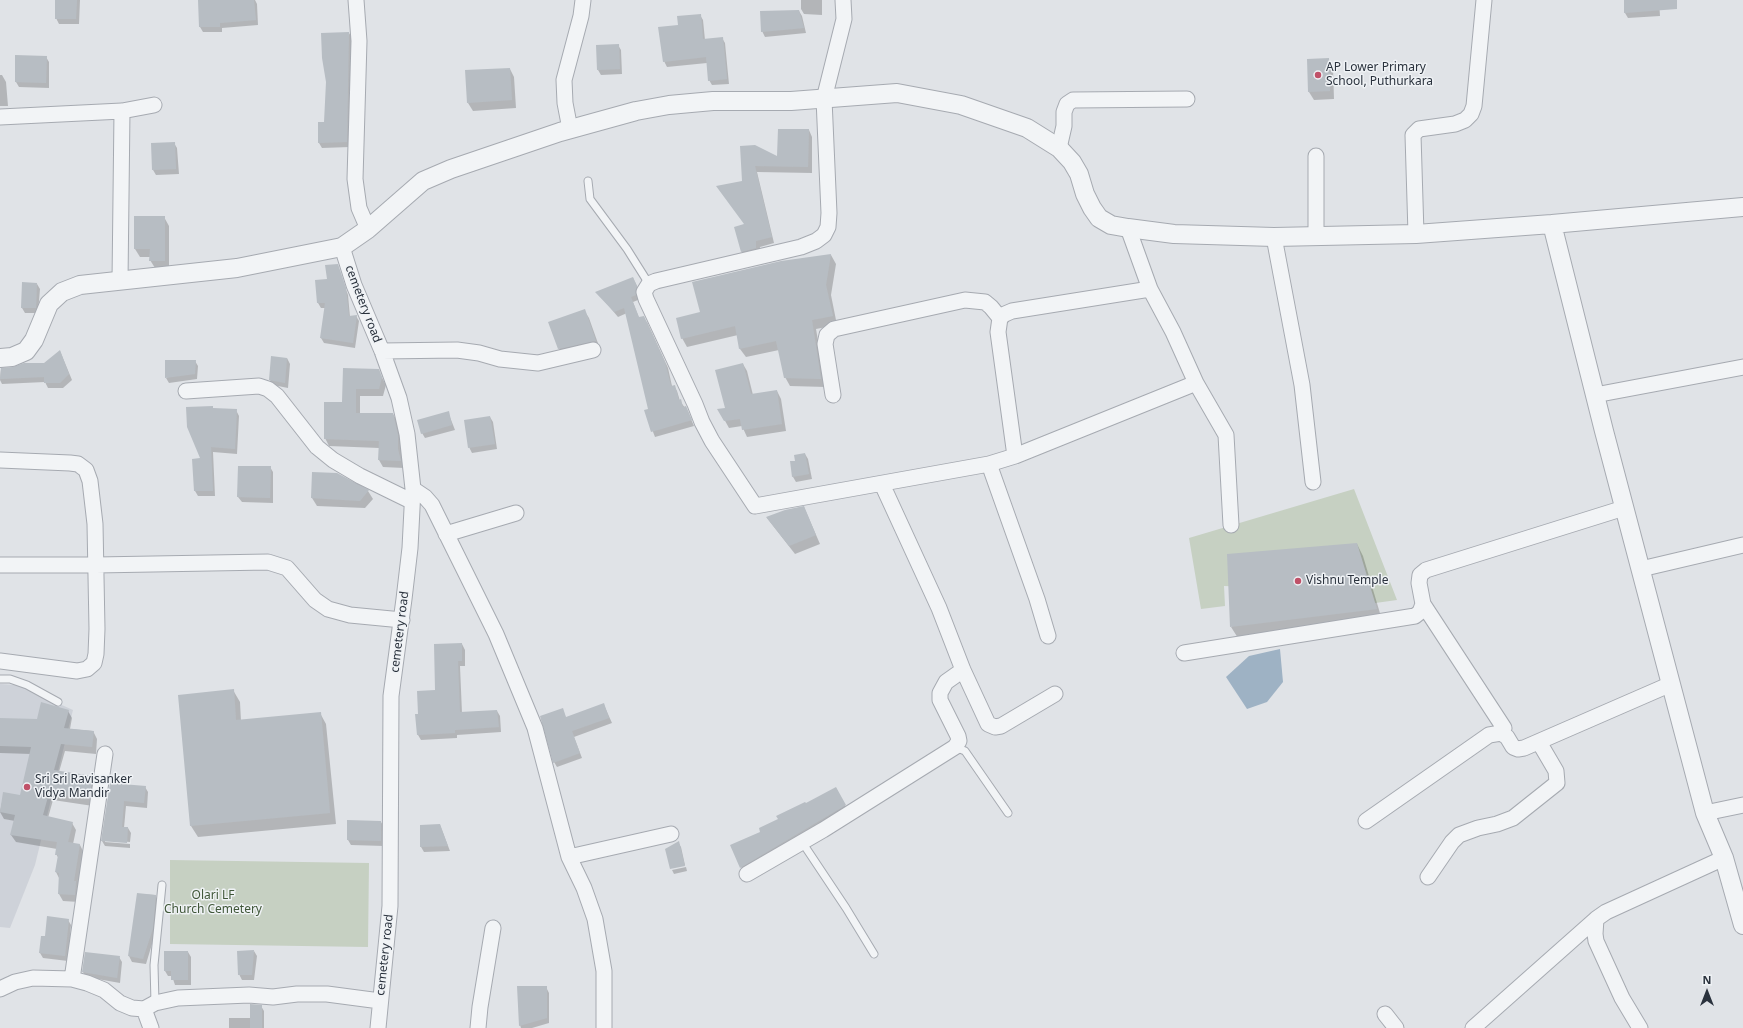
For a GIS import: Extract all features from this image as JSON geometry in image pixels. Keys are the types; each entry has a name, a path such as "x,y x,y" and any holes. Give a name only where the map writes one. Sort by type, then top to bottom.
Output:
{"street":[{"path":"356,0 359,41 355,179 358,208 368,229"},
{"path":"570,129 565,103 564,80 581,16 583,0"},
{"path":"843,0 844,19 824,99 827,138 829,212 828,227 824,235 816,241 801,247 656,281 649,284 644,292 702,422 712,441 755,506 989,464 1015,456 1196,383"},
{"path":"1416,234 1413,135 1419,128 1455,124 1465,120 1471,114 1474,106 1484,0"},
{"path":"0,358 12,357 26,351 34,340 49,304 62,292 80,285 237,268 342,247 368,229 423,181 452,169 570,129 636,111 669,105 713,101 791,101 897,93 961,105 1027,128 1059,148 1072,162 1085,194 1099,218 1111,224 1128,228 1174,234 1274,237 1416,234 1552,224 1743,207"},
{"path":"1059,148 1064,126 1064,112 1067,104 1073,100 1187,99"},
{"path":"0,117 122,111 154,105"},
{"path":"120,281 122,111"},
{"path":"1316,156 1316,236"},
{"path":"1552,224 1624,508 1705,813 1724,858 1743,925"},
{"path":"1128,228 1150,289 1196,383 1226,435 1231,525"},
{"path":"1274,237 1302,385 1313,482"},
{"name":"cemetery road","path":"342,247 354,285 382,351 399,398 407,434 412,495 410,548 402,620 391,696 390,906 378,1028"},
{"path":"1015,456 998,332 1000,318 1012,311 1150,289"},
{"path":"834,395 825,344 827,335 834,329 965,300 985,302 1000,318"},
{"path":"382,351 457,350 479,353 500,359 538,363 593,350"},
{"path":"1595,395 1743,367"},
{"path":"186,391 259,386 268,389 277,396 317,447 333,460 360,476 412,495 425,497 432,505 496,634 535,728 569,857 584,888 596,920 604,971 604,1028"},
{"path":"0,460 70,463 78,464 86,470 90,481 95,524 97,629 96,654 94,663 87,668 77,670 0,661"},
{"path":"989,464 1037,599 1048,636"},
{"path":"882,484 939,608 963,670 988,724 995,727 1002,726 1055,694"},
{"path":"1504,728 1423,604 1419,584 1420,575 1426,570 1624,508"},
{"path":"446,534 516,513"},
{"path":"1641,569 1743,545"},
{"path":"0,565 268,562 287,568 315,600 328,609 350,615 402,620"},
{"path":"1184,653 1415,616 1420,612 1423,604"},
{"path":"747,874 802,842 955,747 959,741 958,736 940,700 940,692 946,682 963,670"},
{"path":"1366,821 1489,735 1501,733 1507,737 1513,747 1518,749 1524,748 1671,684"},
{"path":"1428,877 1452,842 1459,835 1513,818 1557,783 1558,777 1556,771 1539,742"},
{"path":"72,979 105,754"},
{"path":"1705,813 1743,805"},
{"path":"569,857 670,834"},
{"path":"1473,1028 1606,912 1724,858"},
{"path":"1596,920 1596,941 1622,998 1640,1028"},
{"path":"478,1028 493,928"},
{"path":"0,989 15,982 33,978 72,979 104,990 120,1003 132,1008 149,1006 178,998 249,995 273,997 297,994 327,994 380,1001"},
{"path":"149,1006 151,1028"},
{"path":"1386,1014 1396,1028"}],"lane":[{"path":"588,181 590,199 627,249 649,284"},
{"path":"0,679 27,685 58,702"},
{"path":"955,747 965,751 1008,813"},
{"path":"802,842 846,908 874,954"},
{"path":"149,1006 162,885"}],"shaded area":[{"name":"Sri Sri Ravisanker Vidya Mandir","path":"0,684 17,685 73,710 35,865 10,928 0,927"}],"green space":[{"path":"1354,489 1397,600 1368,604 1253,587 1224,586 1225,606 1201,609 1189,538"},
{"name":"Olari LF Church Cemetery","path":"170,860 369,863 368,947 170,944"}],"water":[{"path":"1280,649 1283,682 1267,702 1247,709 1226,677 1249,656"}],"building":[{"path":"55,0 77,0 76,19 55,19"},
{"path":"198,0 254,0 256,20 220,23 220,27 199,27"},
{"path":"1624,0 1677,0 1677,9 1624,13"},
{"path":"799,10 804,28 761,32 760,11"},
{"path":"701,14 703,39 723,37 727,79 708,81 706,57 663,62 658,27 678,25 677,16"},
{"path":"349,32 347,142 318,143 318,122 324,122 326,82 322,58 321,33"},
{"path":"619,44 620,69 597,70 596,45"},
{"path":"15,55 47,56 46,83 15,82"},
{"name":"AP Lower Primary School, Puthurkara","path":"1329,58 1330,91 1308,92 1307,59"},
{"path":"510,68 512,100 467,103 465,70"},
{"path":"778,129 809,129 808,167 755,166 772,237 756,241 756,248 741,252 734,227 744,224 716,186 742,181 740,146 755,145 777,156"},
{"path":"175,142 176,169 152,170 151,143"},
{"path":"134,216 165,216 165,261 149,261 150,249 134,249"},
{"path":"831,254 826,285 833,316 812,320 821,379 784,378 776,341 739,349 735,326 681,339 676,318 700,312 692,282 781,261"},
{"path":"338,264 346,288 349,316 357,315 353,343 320,338 325,303 317,303 315,280 327,279 325,265"},
{"path":"633,277 637,286 636,295 631,297 639,317 644,316 665,362 671,386 675,385 679,400 681,399 683,407 686,406 692,420 651,432 644,410 648,409 624,308 614,312 595,292"},
{"path":"22,282 37,283 36,308 21,308"},
{"path":"585,309 596,341 558,349 548,322"},
{"path":"60,350 69,374 60,383 44,383 44,377 0,379 1,368 13,367 24,363 44,363"},
{"path":"271,356 287,358 285,383 269,380"},
{"path":"165,360 196,360 195,374 165,378"},
{"path":"743,363 751,394 777,390 782,424 742,430 740,419 724,421 717,409 725,408 715,370"},
{"path":"343,368 379,369 382,377 379,389 356,389 356,413 393,413 398,435 398,449 401,461 378,460 379,441 324,439 324,402 342,402"},
{"path":"213,406 213,408 237,409 235,449 211,447 213,491 194,491 192,459 200,458 187,427 186,407"},
{"path":"449,411 452,425 421,434 417,420"},
{"path":"490,416 495,444 468,448 464,420"},
{"path":"805,453 809,474 792,477 790,461 795,461 794,455"},
{"path":"238,466 271,466 270,498 237,497"},
{"path":"312,472 337,473 369,490 360,501 311,498"},
{"path":"804,506 816,535 789,546 766,517 785,510"},
{"name":"Vishnu Temple","path":"1357,543 1377,609 1230,627 1227,554"},
{"path":"462,643 462,661 458,661 460,712 497,710 499,727 455,730 455,733 417,735 415,714 418,714 417,691 435,690 434,644"},
{"path":"234,689 236,720 321,712 330,813 190,826 178,695"},
{"path":"41,702 69,710 64,728 94,731 92,747 61,744 54,770 93,776 89,799 49,793 43,815 73,822 68,842 80,844 74,881 76,881 75,895 58,894 59,873 55,872 58,855 55,855 57,842 10,835 15,815 0,812 3,792 20,795 31,747 0,746 0,718 37,719"},
{"path":"604,703 609,718 572,731 580,753 553,763 540,716 563,708 566,717"},
{"path":"110,783 146,786 144,803 124,801 122,827 128,827 127,843 101,841"},
{"path":"836,787 846,805 740,868 730,845 760,832 759,828 778,819 776,816 805,802 806,803"},
{"path":"347,820 381,821 381,841 347,840"},
{"path":"440,824 448,846 420,847 420,825"},
{"path":"679,841 685,866 670,869 665,849"},
{"path":"137,893 156,895 153,928 143,959 128,956"},
{"path":"47,916 69,919 65,956 39,953 41,936 45,936"},
{"path":"254,950 252,975 238,975 237,951"},
{"path":"164,951 188,951 188,980 171,980 171,971 164,971"},
{"path":"85,952 120,956 117,978 82,972"},
{"path":"517,986 547,986 547,1018 519,1026"},
{"path":"250,1004 262,1005 262,1028 250,1028"}],"place":[{"name":"AP Lower Primary School, Puthurkara","path":"1318,75"},
{"name":"Vishnu Temple","path":"1298,581"},
{"name":"Sri Sri Ravisanker Vidya Mandir","path":"27,787"}]}
